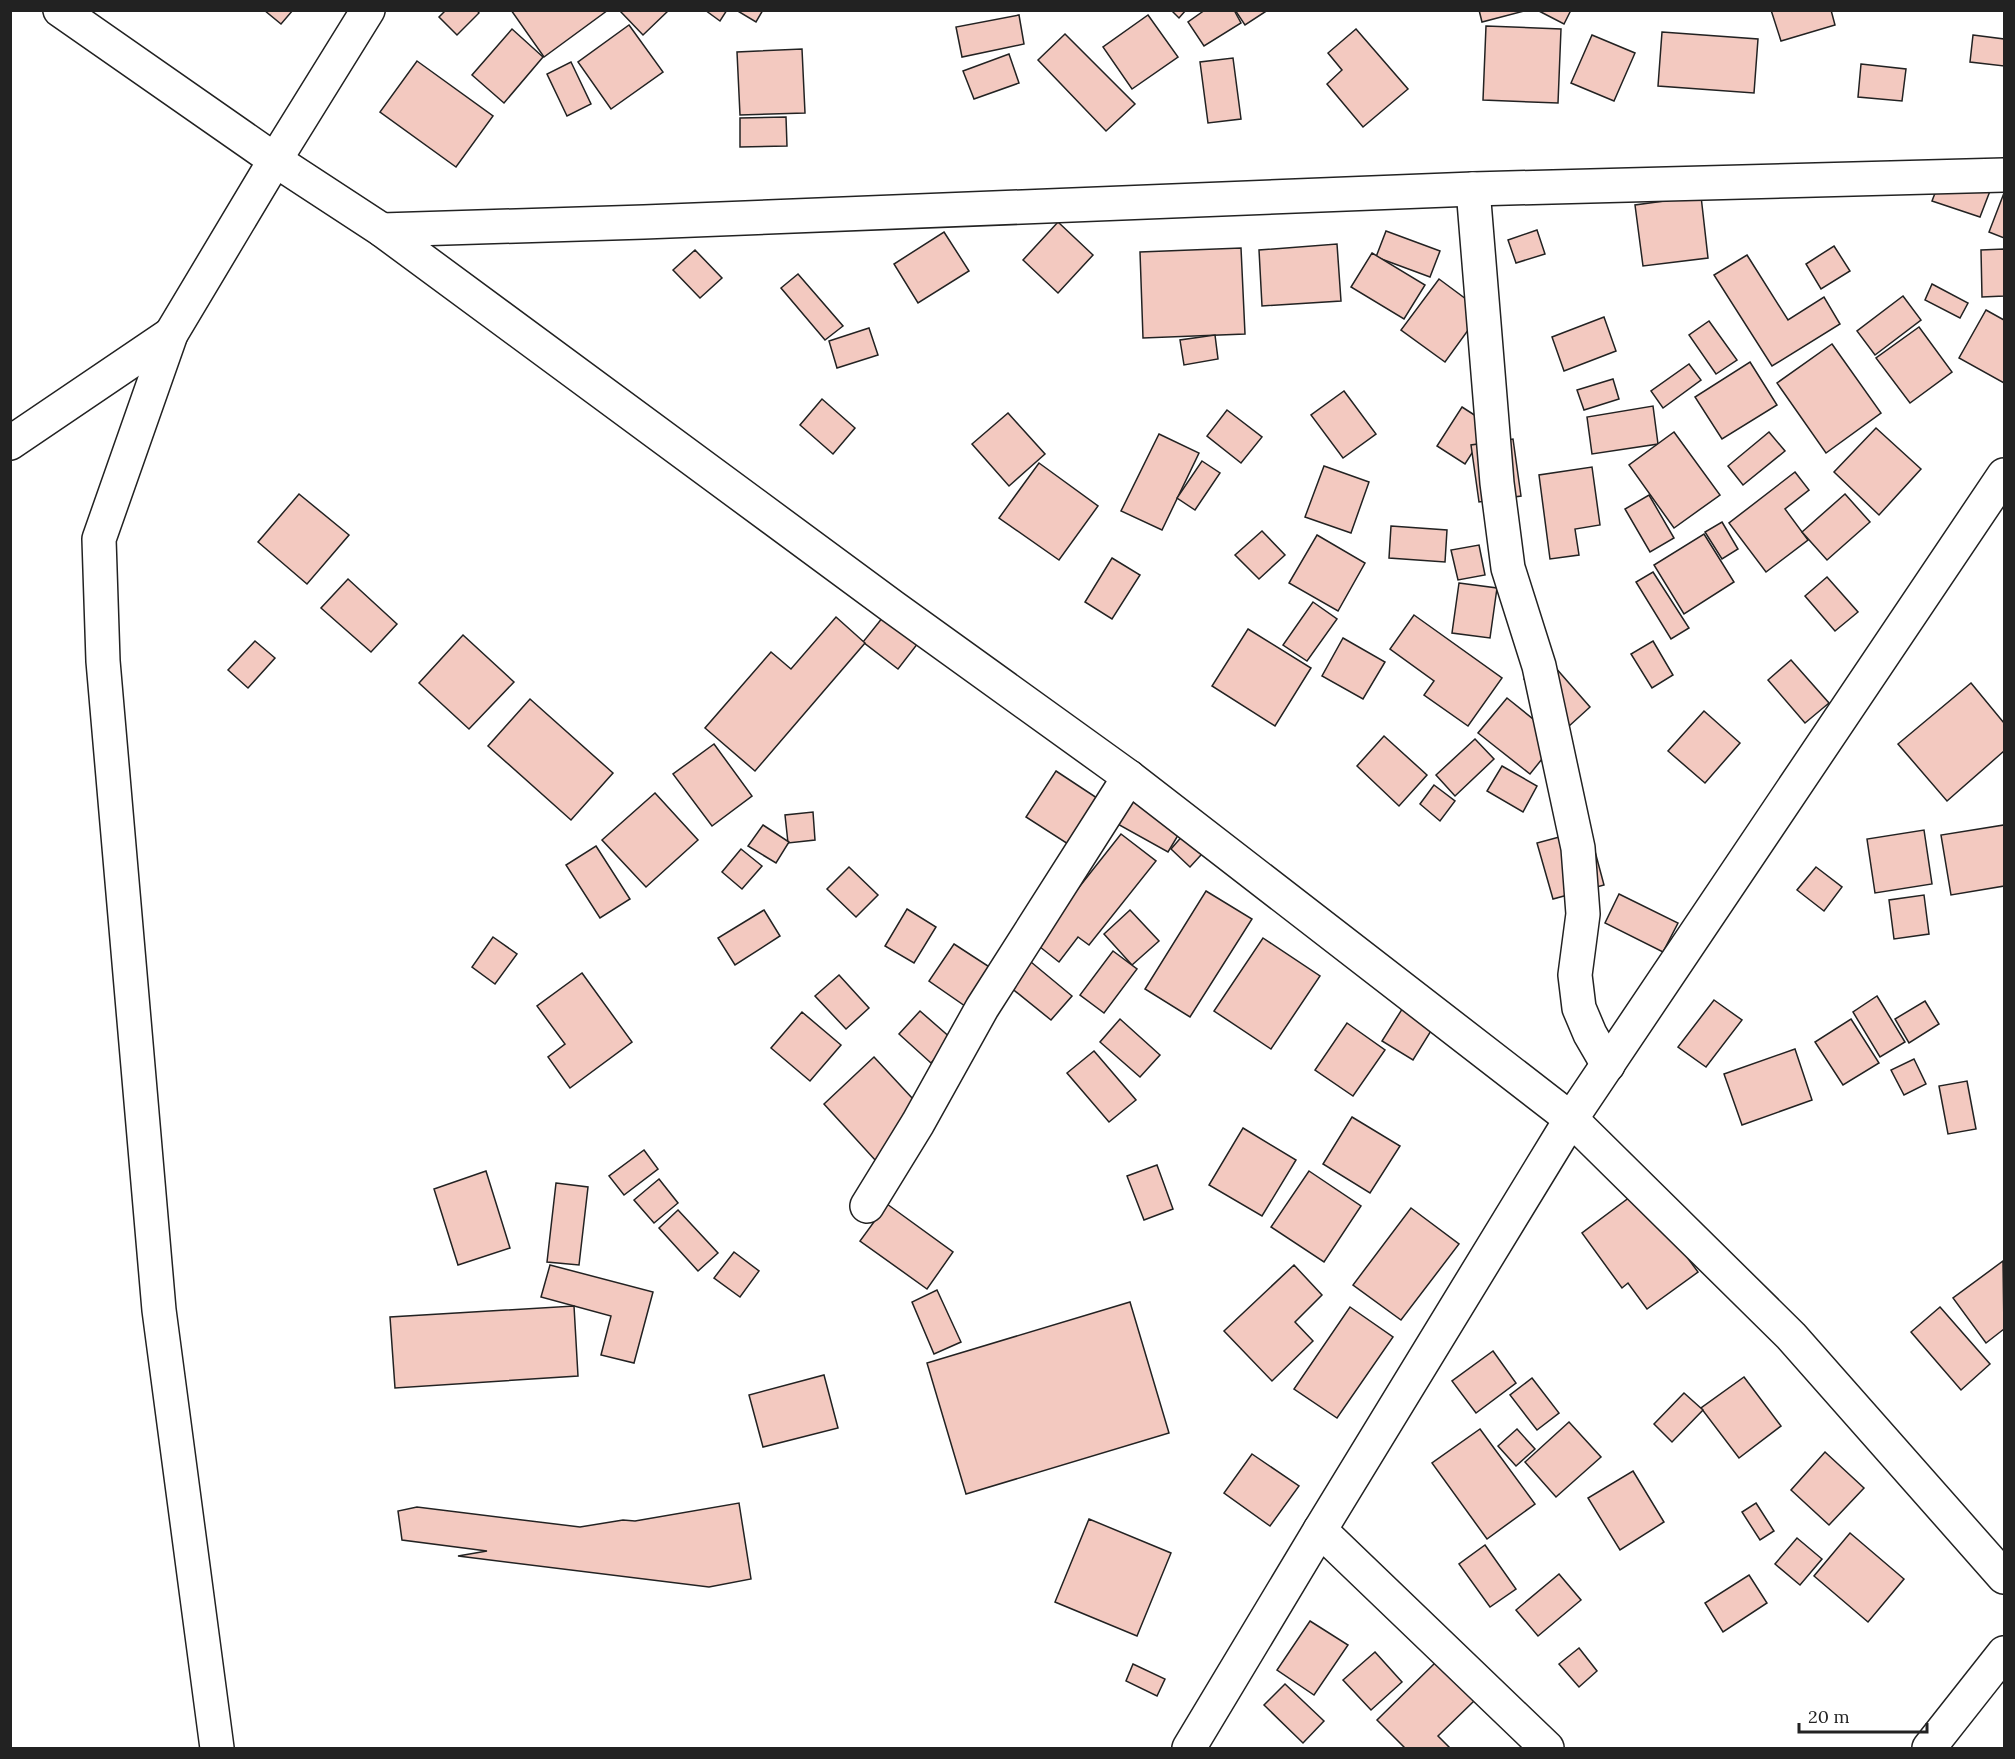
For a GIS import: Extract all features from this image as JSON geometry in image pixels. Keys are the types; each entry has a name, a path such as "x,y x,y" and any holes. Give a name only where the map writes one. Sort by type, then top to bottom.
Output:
{"street":[{"path":"60,10 275,160 382,230 893,607 1130,777 1571,1119 1791,1336 2004,1577"},
{"path":"218,1749 159,1310 103,661 99,539 171,334 368,10"},
{"path":"382,230 679,221 1473,189 2004,175"},
{"path":"1473,189 1497,483 1508,568 1539,666 1578,848 1583,914 1575,975 1579,1008 1590,1034 1608,1065"},
{"path":"10,443 171,334"},
{"path":"1189,1749 1571,1119 2004,475"},
{"path":"867,1206 918,1123 982,1008 1130,777"},
{"path":"1320,1530 1547,1749"},
{"path":"1929,1749 2004,1653"}],"building":[{"path":"264,10 293,10 281,24"},
{"path":"446,10 477,10 479,13 457,35 439,17"},
{"path":"511,10 608,10 544,57"},
{"path":"623,10 669,10 643,35 621,12"},
{"path":"705,10 727,10 720,21"},
{"path":"736,10 763,10 756,22"},
{"path":"1171,10 1186,10 1179,18"},
{"path":"1205,10 1234,10 1241,23 1204,46 1188,22"},
{"path":"1235,10 1268,10 1245,25"},
{"path":"1479,10 1528,10 1482,22"},
{"path":"1537,10 1571,10 1564,24"},
{"path":"1771,10 1831,10 1835,25 1781,41"},
{"path":"1019,15 1024,44 962,57 956,27"},
{"path":"1148,15 1178,57 1132,89 1103,47"},
{"path":"629,25 663,72 611,109 578,62"},
{"path":"1486,26 1561,29 1558,103 1483,100"},
{"path":"512,29 543,57 504,103 472,75"},
{"path":"1356,29 1408,89 1363,127 1327,84 1342,70 1328,53"},
{"path":"1662,32 1758,39 1754,93 1658,86"},
{"path":"1065,34 1135,104 1106,131 1038,60"},
{"path":"1592,35 1635,53 1614,101 1571,83"},
{"path":"1973,35 2004,39 2004,66 1970,62"},
{"path":"802,49 805,113 740,115 737,52"},
{"path":"1009,54 1019,83 974,99 963,71"},
{"path":"1233,58 1241,119 1208,123 1200,62"},
{"path":"417,61 493,116 456,167 380,112"},
{"path":"571,62 591,104 567,116 547,74"},
{"path":"1861,64 1906,69 1902,101 1858,97"},
{"path":"786,117 787,146 740,147 740,118"},
{"path":"1942,175 1990,191 1980,217 1932,201"},
{"path":"2004,193 2004,238 1989,232"},
{"path":"1701,196 1708,258 1643,266 1635,205"},
{"path":"1058,222 1093,255 1058,293 1023,260"},
{"path":"1537,230 1545,254 1516,263 1508,240"},
{"path":"1386,231 1440,251 1430,277 1376,257"},
{"path":"944,232 969,271 918,303 894,264"},
{"path":"1337,244 1341,301 1262,306 1259,250"},
{"path":"1834,246 1850,271 1821,289 1806,264"},
{"path":"1241,248 1245,334 1143,338 1140,252"},
{"path":"2004,249 2004,296 1982,297 1981,250"},
{"path":"695,250 722,278 700,298 673,270"},
{"path":"1372,253 1425,285 1404,319 1351,287"},
{"path":"1747,255 1788,320 1824,297 1840,324 1772,366 1714,275"},
{"path":"798,274 843,326 825,340 781,288"},
{"path":"1439,279 1482,311 1445,362 1401,330"},
{"path":"1932,284 1968,303 1960,318 1925,300"},
{"path":"1903,296 1921,320 1875,355 1857,331"},
{"path":"1986,310 2004,320 2004,383 1959,358"},
{"path":"1604,317 1616,351 1564,371 1552,337"},
{"path":"1709,321 1737,360 1716,374 1689,335"},
{"path":"1919,327 1952,372 1910,403 1876,358"},
{"path":"869,328 878,355 837,368 829,341"},
{"path":"1215,335 1218,359 1184,365 1180,340"},
{"path":"1832,344 1881,413 1826,453 1777,383"},
{"path":"1750,362 1777,405 1722,439 1695,397"},
{"path":"1689,364 1701,380 1663,408 1651,391"},
{"path":"1613,379 1619,399 1584,410 1577,390"},
{"path":"1344,391 1376,434 1343,458 1311,415"},
{"path":"822,399 855,428 833,454 800,425"},
{"path":"1653,406 1658,444 1592,454 1587,417"},
{"path":"1462,407 1490,425 1465,464 1437,446"},
{"path":"1227,410 1262,437 1241,463 1207,436"},
{"path":"1008,413 1045,454 1009,486 972,444"},
{"path":"1876,428 1921,469 1879,515 1834,472"},
{"path":"1674,432 1720,495 1674,528 1629,465"},
{"path":"1769,432 1785,451 1743,485 1728,466"},
{"path":"1159,434 1199,453 1162,530 1121,511"},
{"path":"1513,439 1521,496 1479,502 1471,445"},
{"path":"1202,461 1220,473 1195,510 1177,498"},
{"path":"1039,463 1098,506 1059,560 999,518"},
{"path":"1324,466 1369,482 1351,533 1305,517"},
{"path":"1592,467 1600,525 1575,529 1579,555 1550,559 1539,475"},
{"path":"1795,472 1809,490 1785,509 1808,540 1766,572 1729,523"},
{"path":"299,494 349,535 307,584 258,542"},
{"path":"1845,494 1870,522 1827,560 1802,532"},
{"path":"1649,495 1674,538 1650,552 1625,509"},
{"path":"1722,522 1738,549 1722,559 1705,532"},
{"path":"1391,526 1447,530 1445,562 1389,558"},
{"path":"1262,531 1285,555 1259,579 1235,555"},
{"path":"1704,534 1734,582 1684,614 1654,565"},
{"path":"1317,535 1365,563 1338,611 1289,583"},
{"path":"1479,545 1485,575 1458,580 1451,550"},
{"path":"1112,558 1140,575 1112,619 1085,602"},
{"path":"1653,572 1689,628 1671,639 1636,582"},
{"path":"1827,577 1858,612 1835,631 1805,596"},
{"path":"348,579 397,624 371,652 321,608"},
{"path":"1459,583 1497,588 1490,638 1452,633"},
{"path":"1313,602 1337,619 1307,661 1283,645"},
{"path":"887,612 922,638 898,669 863,642"},
{"path":"1414,615 1502,678 1468,726 1424,695 1434,681 1390,649"},
{"path":"836,617 865,643 755,771 705,728 771,652 791,669"},
{"path":"1248,629 1311,668 1275,726 1212,686"},
{"path":"463,635 514,682 469,729 419,683"},
{"path":"1343,638 1385,662 1363,699 1322,676"},
{"path":"255,641 275,658 248,688 228,670"},
{"path":"1653,641 1673,675 1652,688 1631,654"},
{"path":"1547,658 1590,707 1568,727 1524,679"},
{"path":"1791,660 1829,703 1805,723 1768,680"},
{"path":"1971,683 2004,723 2004,751 1947,801 1898,744"},
{"path":"1507,698 1558,739 1530,774 1478,733"},
{"path":"530,699 613,773 571,820 488,746"},
{"path":"1704,711 1740,743 1705,783 1668,751"},
{"path":"1384,736 1427,775 1399,806 1357,766"},
{"path":"1475,739 1494,759 1455,796 1436,775"},
{"path":"714,744 752,796 712,826 673,774"},
{"path":"1502,766 1537,786 1523,812 1487,791"},
{"path":"1056,771 1097,798 1068,844 1026,817"},
{"path":"1434,785 1455,801 1440,821 1420,804"},
{"path":"655,793 698,840 646,887 602,840"},
{"path":"1129,796 1183,827 1168,852 1114,822"},
{"path":"813,812 815,840 788,843 785,815"},
{"path":"763,825 789,842 776,863 748,846"},
{"path":"2004,825 2004,886 1951,895 1941,835"},
{"path":"1191,826 1211,844 1190,867 1171,849"},
{"path":"1589,829 1604,885 1553,899 1537,843"},
{"path":"1924,830 1932,884 1875,893 1867,839"},
{"path":"1121,834 1156,861 1089,945 1078,937 1059,962 1035,943"},
{"path":"596,846 630,899 600,918 566,865"},
{"path":"741,849 762,866 742,889 722,872"},
{"path":"849,867 878,895 856,917 827,889"},
{"path":"1816,867 1842,887 1824,911 1797,890"},
{"path":"1206,891 1252,919 1190,1017 1145,989"},
{"path":"1619,894 1678,923 1663,952 1605,923"},
{"path":"1924,895 1929,934 1894,939 1889,900"},
{"path":"907,909 936,927 914,963 885,946"},
{"path":"764,910 780,936 735,965 718,938"},
{"path":"1130,910 1159,941 1132,965 1104,934"},
{"path":"493,937 517,954 495,984 472,967"},
{"path":"1263,938 1320,976 1271,1049 1214,1011"},
{"path":"954,944 991,968 965,1006 929,981"},
{"path":"1113,951 1137,969 1104,1013 1080,995"},
{"path":"1031,962 1072,996 1051,1020 1010,987"},
{"path":"582,973 632,1042 570,1088 548,1057 565,1044 537,1006"},
{"path":"839,975 869,1008 846,1029 815,996"},
{"path":"1411,995 1442,1013 1413,1060 1382,1041"},
{"path":"1877,996 1905,1042 1880,1057 1853,1012"},
{"path":"1714,1000 1742,1020 1706,1067 1678,1047"},
{"path":"1925,1001 1939,1024 1909,1043 1895,1019"},
{"path":"920,1011 952,1039 931,1063 899,1034"},
{"path":"802,1012 841,1045 810,1081 771,1048"},
{"path":"1120,1019 1160,1055 1140,1077 1100,1042"},
{"path":"1851,1019 1879,1063 1843,1085 1815,1042"},
{"path":"1347,1023 1385,1050 1353,1096 1315,1070"},
{"path":"1795,1049 1812,1100 1742,1125 1724,1074"},
{"path":"1094,1051 1136,1100 1109,1122 1067,1073"},
{"path":"874,1057 926,1113 876,1161 824,1104"},
{"path":"1914,1059 1926,1084 1904,1095 1891,1070"},
{"path":"1967,1081 1976,1129 1948,1134 1939,1086"},
{"path":"1352,1117 1400,1146 1370,1193 1323,1164"},
{"path":"1243,1128 1296,1160 1262,1216 1209,1185"},
{"path":"644,1150 658,1169 624,1195 609,1176"},
{"path":"1157,1165 1173,1209 1144,1220 1127,1176"},
{"path":"486,1171 510,1248 458,1265 434,1189"},
{"path":"1309,1171 1361,1206 1324,1262 1271,1227"},
{"path":"659,1179 678,1203 654,1223 634,1200"},
{"path":"556,1183 588,1187 579,1265 547,1262"},
{"path":"1638,1191 1698,1272 1647,1309 1628,1283 1622,1288 1582,1233"},
{"path":"887,1204 953,1252 927,1289 860,1241"},
{"path":"1411,1208 1459,1244 1401,1320 1353,1285"},
{"path":"678,1210 718,1253 698,1271 659,1228"},
{"path":"734,1252 759,1271 740,1297 714,1278"},
{"path":"2003,1261 2004,1329 1986,1343 1953,1298"},
{"path":"550,1265 653,1292 634,1363 601,1355 611,1316 541,1297"},
{"path":"1294,1265 1322,1295 1295,1322 1313,1341 1272,1381 1224,1331"},
{"path":"937,1290 961,1342 934,1354 912,1302"},
{"path":"1130,1302 1169,1433 966,1494 927,1363"},
{"path":"574,1306 578,1376 395,1388 390,1317"},
{"path":"1350,1307 1393,1337 1337,1418 1294,1389"},
{"path":"1940,1307 1990,1364 1961,1390 1911,1332"},
{"path":"1493,1351 1516,1383 1476,1413 1452,1381"},
{"path":"824,1375 838,1428 763,1447 749,1395"},
{"path":"1744,1377 1781,1426 1739,1458 1701,1408"},
{"path":"1532,1378 1559,1413 1537,1430 1510,1395"},
{"path":"1684,1393 1703,1410 1672,1442 1654,1424"},
{"path":"1569,1422 1601,1457 1556,1497 1525,1462"},
{"path":"1480,1429 1535,1504 1487,1539 1432,1463"},
{"path":"1517,1429 1535,1449 1516,1466 1498,1446"},
{"path":"1825,1452 1864,1488 1829,1525 1791,1490"},
{"path":"1252,1454 1299,1486 1270,1526 1224,1493"},
{"path":"1633,1471 1664,1522 1620,1550 1588,1498"},
{"path":"739,1503 751,1579 709,1587 458,1556 487,1551 402,1540 398,1511 417,1507 580,1527 623,1520 635,1521"},
{"path":"1756,1503 1774,1531 1760,1540 1742,1512"},
{"path":"1089,1519 1171,1553 1137,1636 1055,1602"},
{"path":"1850,1533 1904,1579 1868,1622 1814,1576"},
{"path":"1797,1538 1822,1559 1800,1585 1775,1564"},
{"path":"1485,1545 1516,1589 1490,1607 1459,1564"},
{"path":"1559,1574 1581,1600 1538,1636 1516,1610"},
{"path":"1749,1575 1767,1603 1723,1632 1705,1603"},
{"path":"1310,1621 1348,1645 1314,1695 1277,1670"},
{"path":"1579,1648 1597,1671 1579,1687 1559,1664"},
{"path":"1375,1652 1402,1682 1371,1710 1343,1680"},
{"path":"1436,1662 1474,1701 1438,1736 1450,1748 1405,1748 1377,1720"},
{"path":"1133,1664 1165,1679 1157,1696 1126,1681"},
{"path":"1285,1684 1324,1721 1303,1743 1264,1705"}]}
